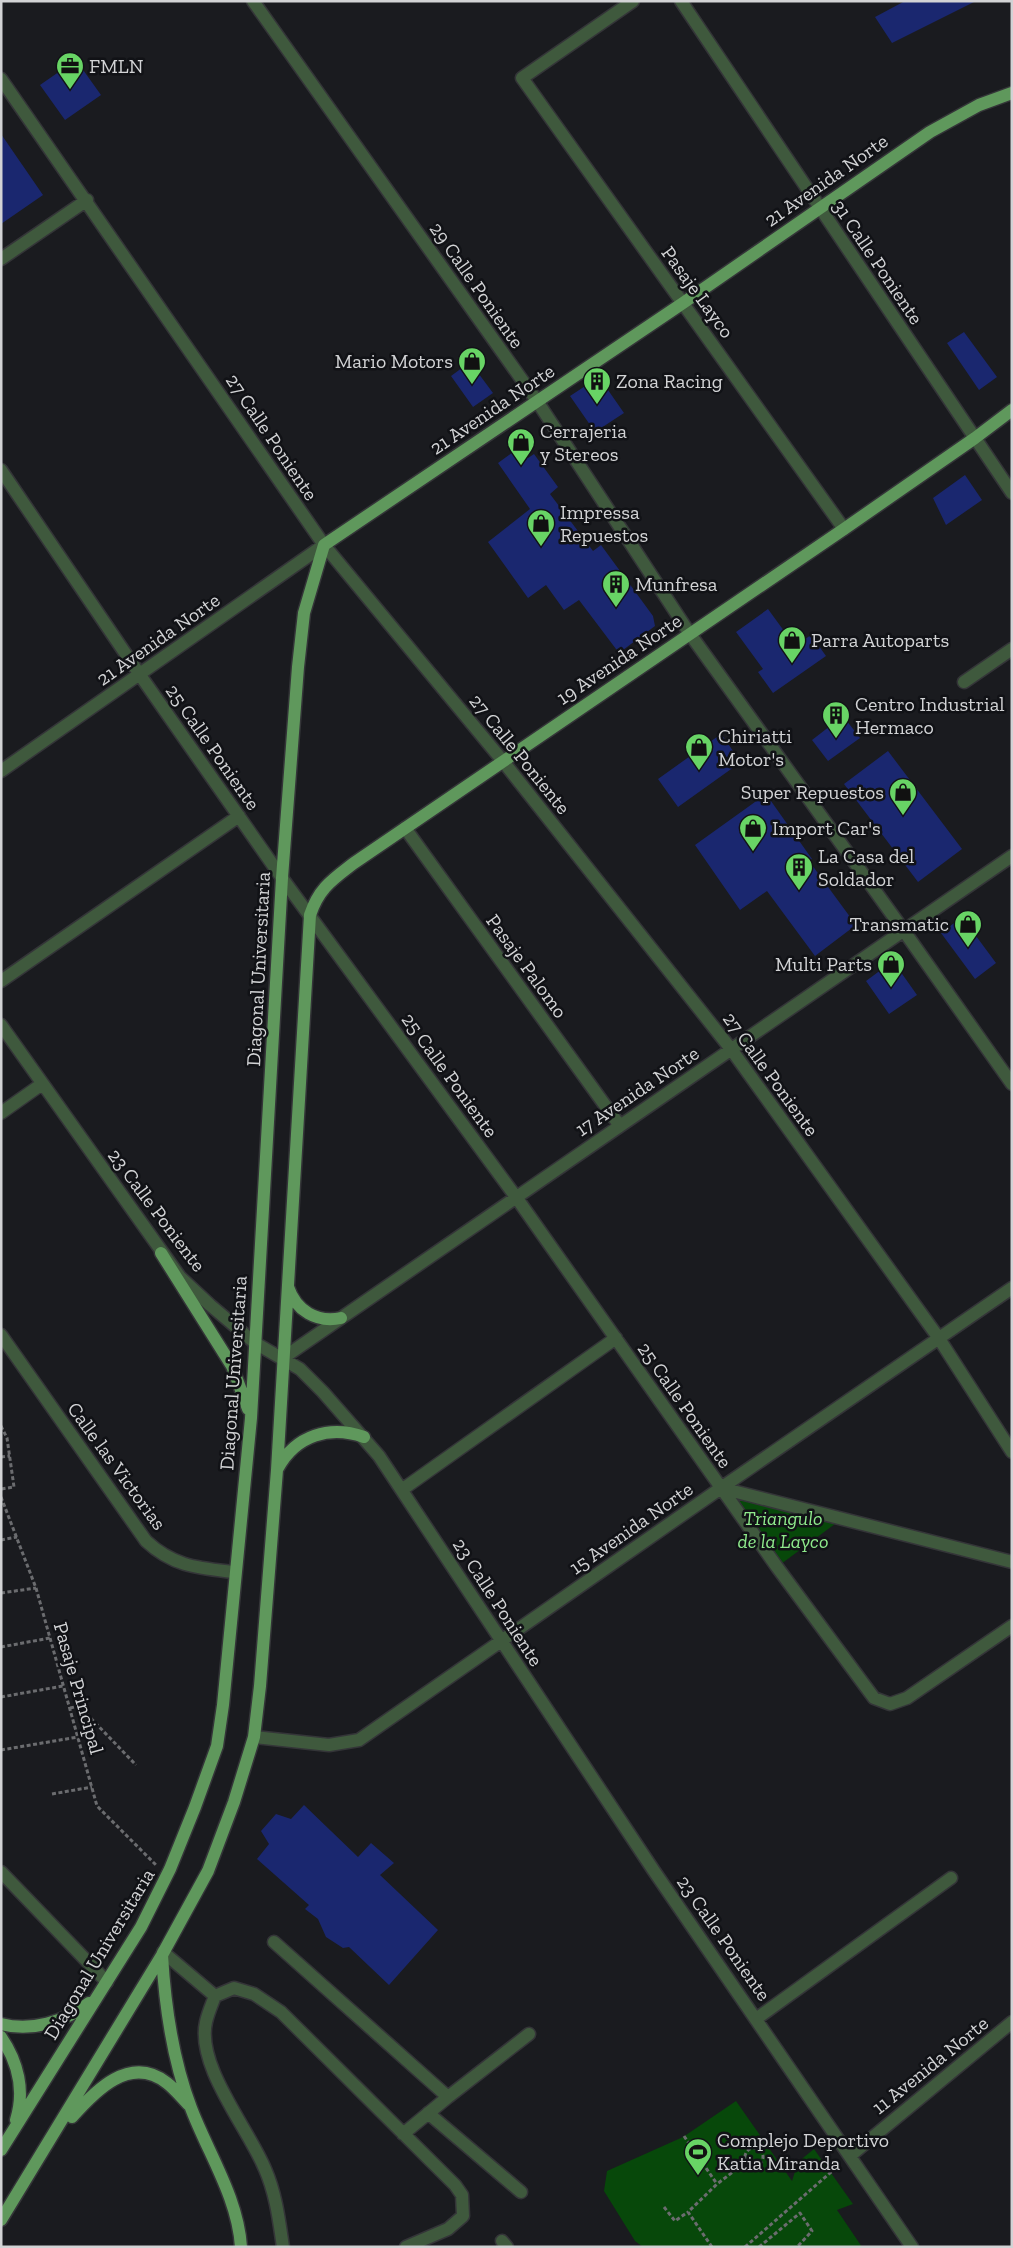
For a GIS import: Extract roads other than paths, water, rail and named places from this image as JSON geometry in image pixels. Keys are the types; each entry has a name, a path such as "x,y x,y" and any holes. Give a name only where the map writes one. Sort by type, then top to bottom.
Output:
{"main road":[{"name":"21 Avenida Norte","path":"324,546 683,303 936,128 979,105 1012,93"},
{"name":"19 Avenida Norte","path":"310,915 316,897 327,884 502,760 844,529 1012,410"},
{"name":"Diagonal Universitaria","path":"5,2144 141,1927 170,1869 217,1746 223,1705 234,1572 251,1418 282,878 298,667 304,613 324,546"},
{"path":"1,2220 52,2139 163,1953 208,1871 234,1802 254,1737 260,1686 277,1470 310,915"},
{"path":"161,1253 232,1366 245,1397 251,1418"},
{"path":"288,1285 296,1304 307,1313 320,1318 341,1318"},
{"path":"277,1470 286,1456 299,1444 319,1434 342,1431 364,1437"},
{"path":"163,1953 165,2007 175,2058 190,2107 234,2207 240,2232 241,2247"},
{"path":"1,2024 31,2027 55,2022 78,2012 97,1997"},
{"path":"1,2037 11,2053 18,2074 20,2096 17,2118 5,2144"},
{"path":"52,2139 102,2086 118,2076 132,2072 149,2074 166,2082 190,2107"}],"street":[{"name":"29 Calle Poniente","path":"253,1 537,401 690,634 1012,1084"},
{"name":"Pasaje Layco","path":"632,1 522,78 844,529"},
{"name":"31 Calle Poniente","path":"681,1 1012,493"},
{"name":"27 Calle Poniente","path":"1,78 324,546 502,760 731,1049 938,1338 1012,1452"},
{"path":"1,259 87,200"},
{"name":"25 Calle Poniente","path":"1,470 140,675 282,878 516,1196 721,1488 874,1698 890,1704 907,1698 1012,1626"},
{"name":"21 Avenida Norte","path":"1,771 324,546"},
{"path":"964,682 1012,649"},
{"path":"1,981 239,816"},
{"name":"Pasaje Palomo","path":"405,828 620,1126"},
{"name":"17 Avenida Norte","path":"283,1358 1012,856"},
{"name":"23 Calle Poniente","path":"1,1025 161,1253 195,1292 255,1343 300,1369 314,1382 364,1437 403,1489 501,1642 912,2247"},
{"path":"1,1113 42,1084"},
{"name":"15 Avenida Norte","path":"254,1737 328,1745 360,1740 1012,1288"},
{"name":"Calle las Victorias","path":"1,1334 146,1541 164,1555 182,1564 234,1572"},
{"path":"403,1489 616,1338"},
{"path":"721,1488 1012,1562"},
{"path":"1,1872 107,1982"},
{"path":"756,2019 951,1878"},
{"path":"274,1942 448,2097"},
{"path":"163,1953 214,1996"},
{"path":"284,2247 275,2196 264,2167 223,2091 210,2063 205,2043 205,2022 214,1996 234,1988 254,1994 280,2012 456,2185 462,2195 463,2216 448,2229 406,2247"},
{"name":"11 Avenida Norte","path":"850,2156 1012,2022"},
{"path":"403,2134 529,2034"},
{"path":"428,2113 521,2192"}],"place":[{"name":"FMLN","path":"70,90"},
{"name":"Mario Motors","path":"472,385"},
{"name":"Zona Racing","path":"597,405"},
{"name":"Cerrajeria y Stereos","path":"521,466"},
{"name":"Impressa Repuestos","path":"541,547"},
{"name":"Munfresa","path":"616,608"},
{"name":"Parra Autoparts","path":"792,664"},
{"name":"Centro Industrial Hermaco","path":"836,739"},
{"name":"Chiriatti Motor's","path":"699,771"},
{"name":"Super Repuestos","path":"903,816"},
{"name":"Import Car's","path":"753,852"},
{"name":"La Casa del Soldador","path":"799,891"},
{"name":"Transmatic","path":"968,948"},
{"name":"Multi Parts","path":"891,988"},
{"name":"Complejo Deportivo Katia Miranda","path":"698,2176"}],"park label":[{"name":"Triangulo de la Layco","path":"783,1530"}]}
